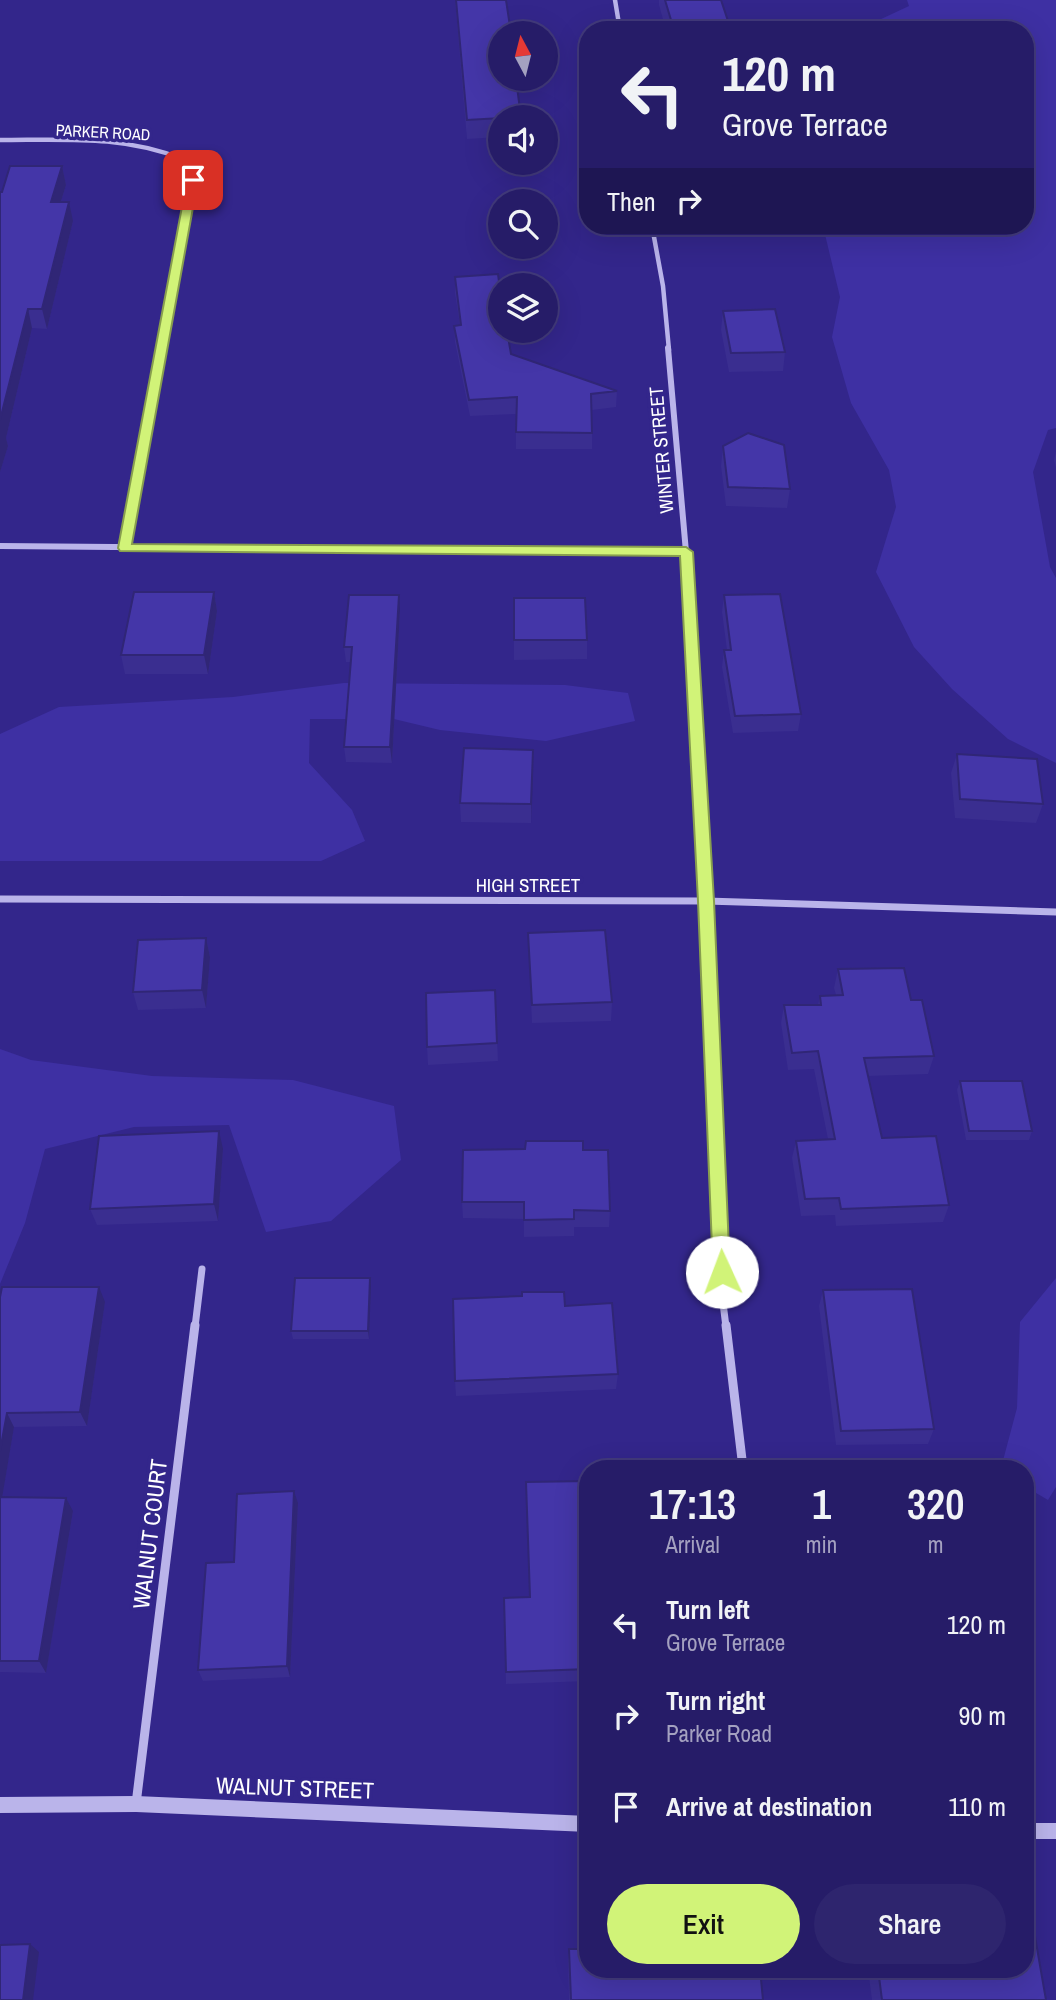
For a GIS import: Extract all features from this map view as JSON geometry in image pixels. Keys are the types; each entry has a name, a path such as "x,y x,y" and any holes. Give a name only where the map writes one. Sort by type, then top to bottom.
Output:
{"street":[{"path":"615,0 618,21"},
{"name":"PARKER ROAD","path":"0,140 135,143 164,149 185,160 193,180 124,548"},
{"name":"WINTER STREET","path":"654,235 663,286 686,552 706,901 722,1295 742,1460"},
{"path":"0,546 686,552"},
{"name":"HIGH STREET","path":"0,899 706,901 1056,912"},
{"name":"WALNUT COURT","path":"136,1804 202,1269"},
{"name":"WALNUT STREET","path":"0,1805 136,1804 579,1824"},
{"path":"1034,1831 1056,1831"}],"shaded area":[{"path":"907,0 1056,0 1056,428 1048,430 1033,472 1050,567 1056,578 1056,763 1008,739 952,689 914,647 876,572 896,507 889,470 851,403 832,337 840,297 825,235 1034,235 1034,21 879,21 909,6"},
{"path":"344,683 565,685 628,693 635,721 546,741 440,730 394,719 310,719 309,763 352,810 365,841 321,861 0,861 0,734 59,707 233,697"},
{"path":"0,1049 31,1060 152,1076 293,1080 394,1106 401,1160 331,1221 266,1232 229,1125 134,1127 45,1149 25,1223 0,1284"},
{"path":"1056,1278 1056,1487 1048,1500 1034,1492 1034,1460 1003,1460 1017,1408 1020,1322"}],"building":[{"path":"456,0 506,0 509,21 488,21 488,91 518,91 519,105 488,105 488,119 467,120"},
{"path":"665,0 721,0 728,21 671,21"},
{"path":"10,166 62,166 51,202 69,202 42,309 28,309 0,420 0,192"},
{"path":"488,275 488,343 509,343 511,354 617,391 591,394 592,433 516,432 517,397 469,400 454,326 461,325 455,277"},
{"path":"775,309 785,352 731,353 723,311"},
{"path":"748,433 784,445 790,489 728,487 723,446"},
{"path":"134,592 214,592 204,655 121,655"},
{"path":"780,594 801,714 735,716 724,650 731,650 724,595"},
{"path":"349,595 399,595 390,747 344,747 352,647 344,647"},
{"path":"514,598 585,598 587,640 514,640"},
{"path":"464,748 533,750 531,804 460,803"},
{"path":"957,754 1037,759 1043,804 960,799"},
{"path":"605,930 612,1002 532,1005 528,933"},
{"path":"206,938 202,990 133,992 138,940"},
{"path":"904,968 911,1000 922,1000 934,1056 864,1058 882,1138 936,1136 949,1205 841,1209 839,1198 805,1199 796,1141 835,1139 818,1051 792,1053 784,1005 821,1005 820,996 843,995 838,969"},
{"path":"495,990 497,1043 427,1047 426,993"},
{"path":"960,1081 1022,1081 1032,1131 969,1131"},
{"path":"219,1131 214,1204 90,1209 99,1136"},
{"path":"526,1141 583,1141 583,1150 608,1150 610,1211 574,1210 574,1219 524,1220 524,1202 462,1202 463,1150 525,1149"},
{"path":"295,1278 370,1278 368,1331 291,1331"},
{"path":"2,1287 99,1287 80,1412 7,1413 0,1451 0,1297"},
{"path":"912,1289 934,1429 841,1431 823,1290"},
{"path":"522,1292 564,1292 565,1306 612,1303 618,1374 455,1381 453,1299 522,1296"},
{"path":"579,1481 579,1669 506,1672 504,1598 530,1597 526,1482"},
{"path":"294,1491 287,1666 198,1670 206,1563 234,1562 237,1494"},
{"path":"0,1497 66,1498 39,1661 0,1661"},
{"path":"1034,1931 1046,2000 882,2000 879,1978 1034,1978"},
{"path":"30,1944 23,2000 0,2000 0,1945"},
{"path":"569,1949 579,1949 579,1978 761,1978 763,2000 571,2000"}],"route":[{"path":"193,180 124,548 686,552 706,901 722,1272"}]}
